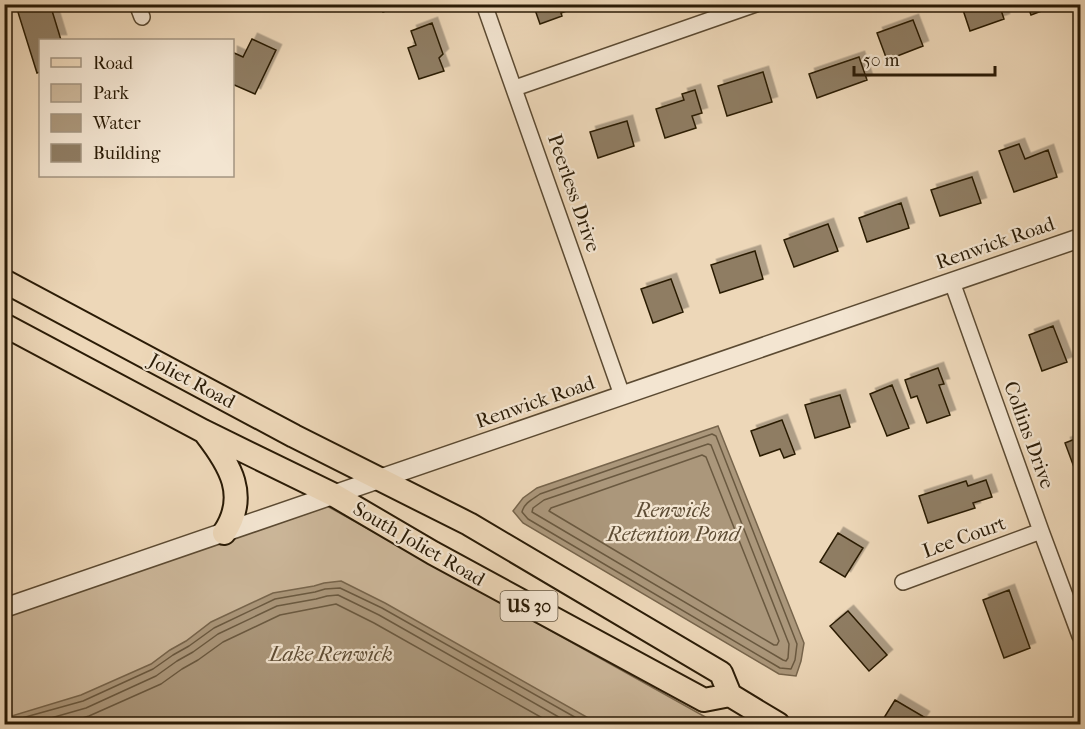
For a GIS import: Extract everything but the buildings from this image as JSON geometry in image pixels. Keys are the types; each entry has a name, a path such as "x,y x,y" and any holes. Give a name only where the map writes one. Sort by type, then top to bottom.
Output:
{"main road":[{"name":"Joliet Road","path":"4,281 294,436 381,479"},
{"name":"Joliet Road","path":"4,325 203,431 334,495"},
{"path":"203,431 222,455 235,486 234,515 224,533"},
{"name":"South Joliet Road","path":"381,479 469,524 721,673 730,695 778,724"},
{"name":"South Joliet Road","path":"334,495 433,553 704,700 730,695"}],"street":[{"name":"Peerless Drive","path":"484,4 622,395"},
{"path":"515,88 756,4"},
{"name":"Renwick Road","path":"4,608 1080,238"},
{"name":"Collins Drive","path":"952,282 1080,636"},
{"name":"Lee Court","path":"903,582 1041,531"}],"green space":[{"path":"327,506 718,724 5,724 4,616"}],"water":[{"name":"Renwick Retention Pond","path":"718,426 804,643 796,676 779,674 523,523 513,511 523,498 537,488"},
{"name":"Lake Renwick","path":"341,581 385,603 599,724 5,724 5,718 81,695 151,664 211,622 273,593"}]}
